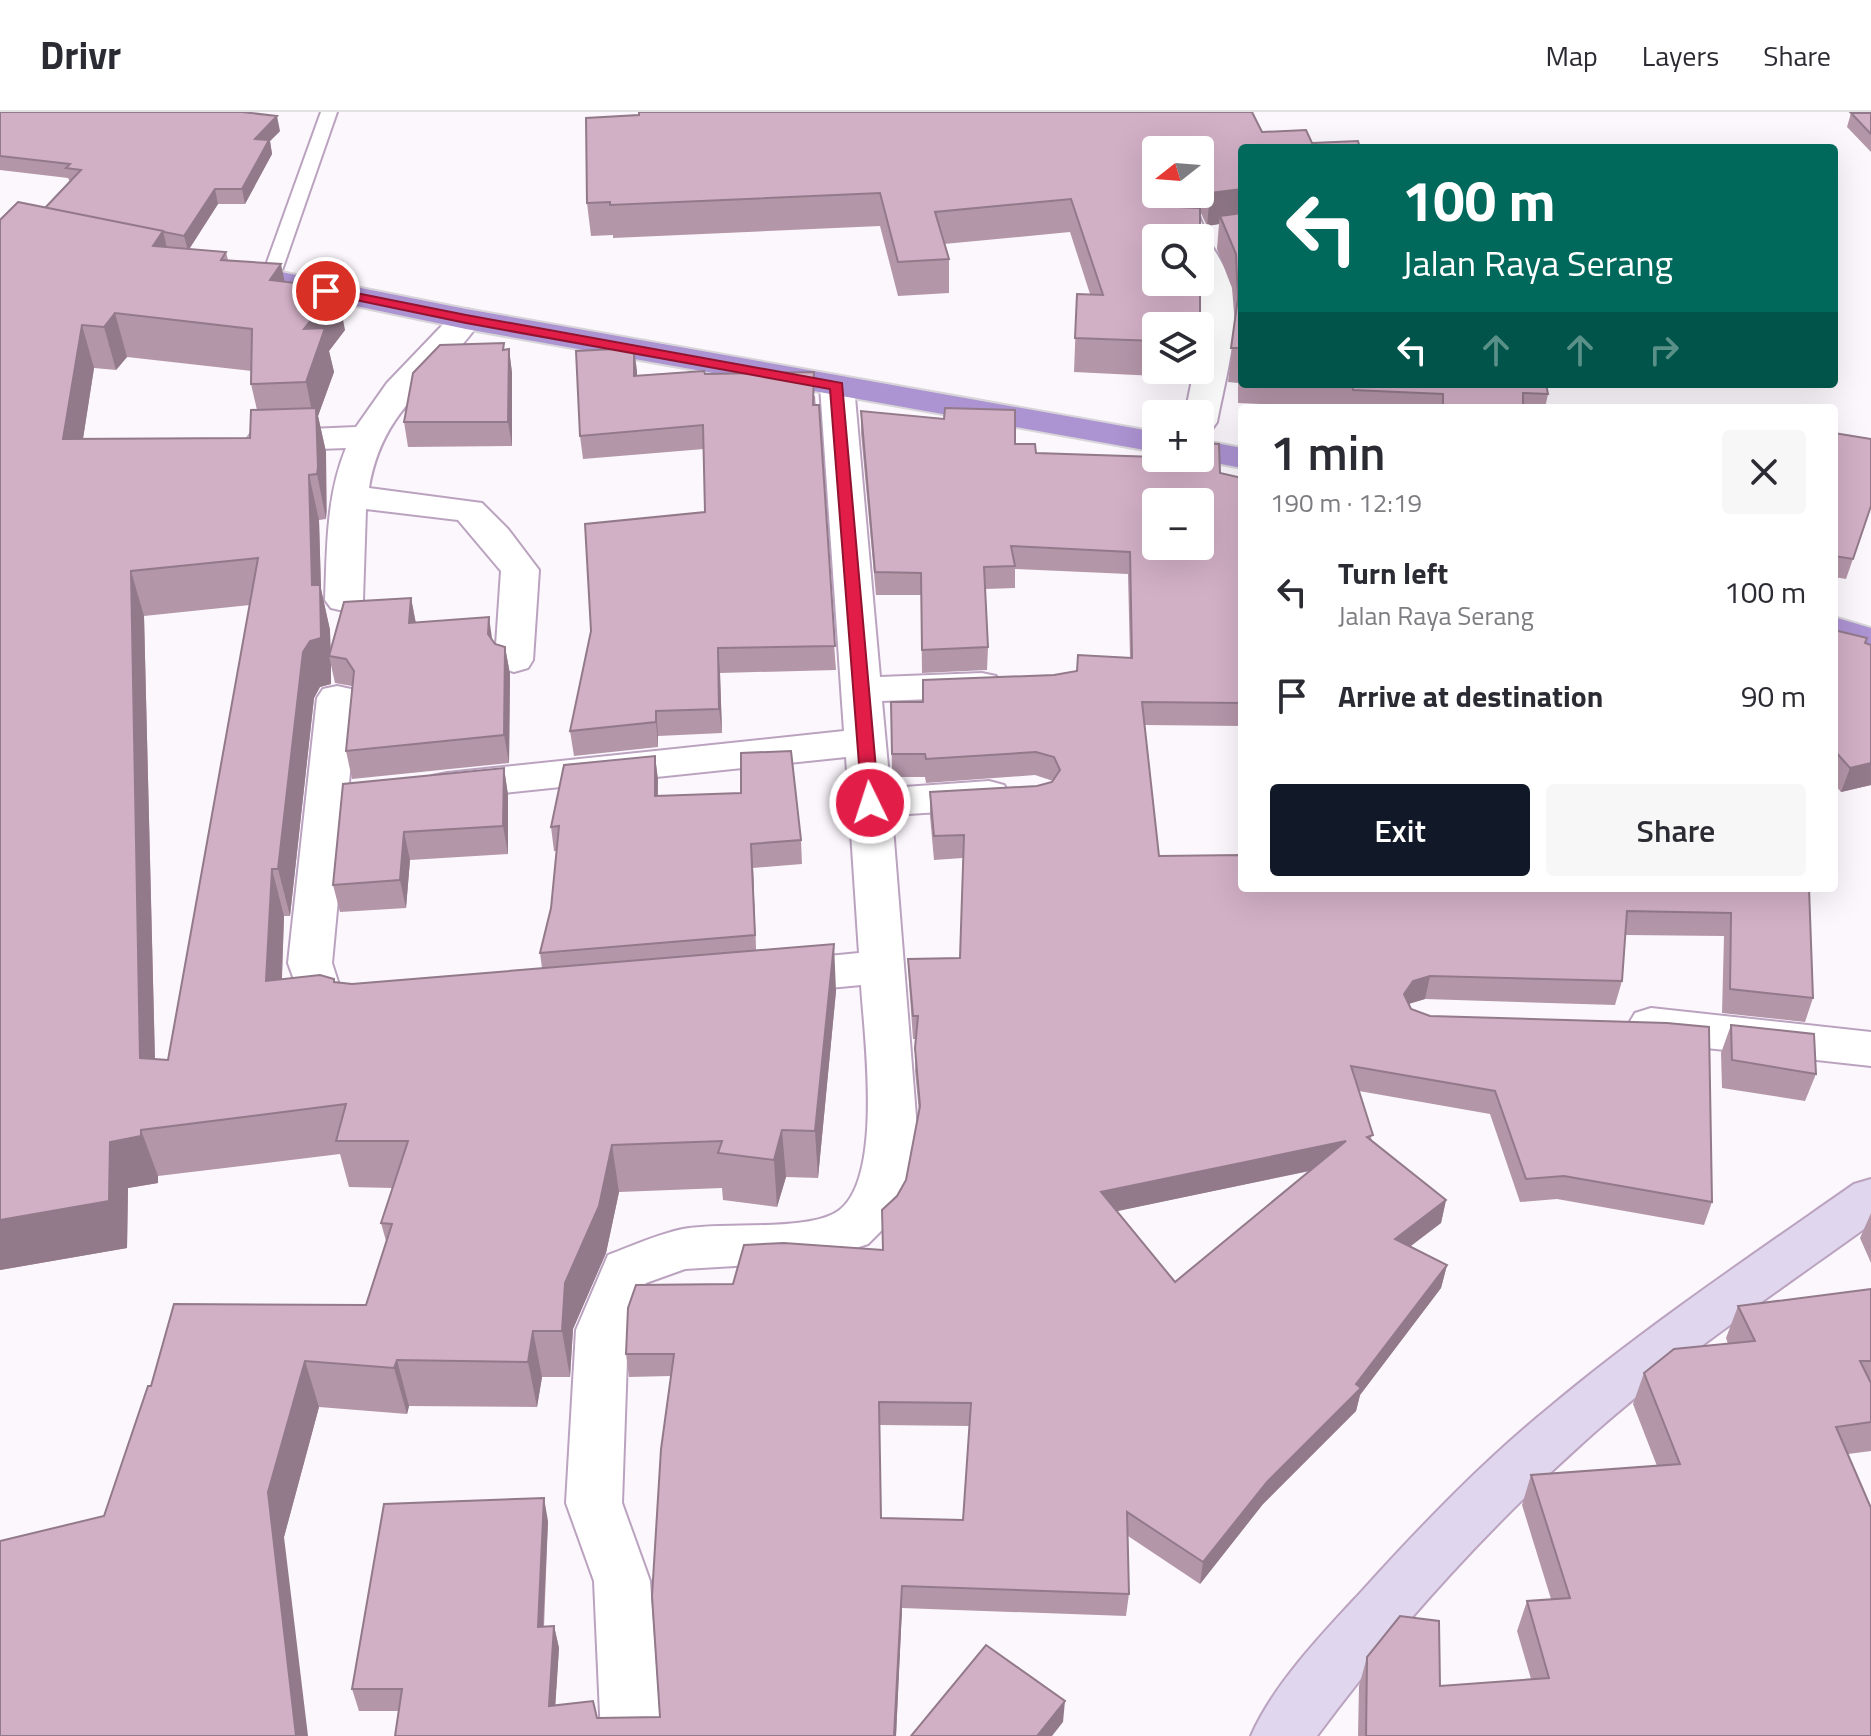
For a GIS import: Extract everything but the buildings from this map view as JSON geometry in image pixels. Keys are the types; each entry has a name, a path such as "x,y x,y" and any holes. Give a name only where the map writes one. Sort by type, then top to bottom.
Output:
{"highway":[{"path":"255,276 466,319 1142,440"},
{"path":"1214,453 1238,457"},
{"path":"1838,630 1871,640"}],"main road":[{"path":"1281,1736 1349,1646 1450,1533 1568,1423 1700,1319 1871,1198"}],"street":[{"path":"1205,400 1215,349 1217,289 1214,282"},
{"path":"344,600 347,510 358,462 380,415 466,319"},
{"path":"631,1736 622,1581 594,1503 602,1330 626,1269 683,1249 799,1242 850,1230 878,1203 893,1129 837,386"},
{"path":"228,442 369,437"},
{"path":"352,497 469,511 495,537 520,570 514,660"},
{"path":"860,690 1023,684"},
{"path":"337,698 342,797 310,963 321,998 363,1012 392,1010"},
{"path":"406,790 866,742"},
{"path":"870,803 1020,793"},
{"path":"744,980 883,967"},
{"path":"1613,1024 1660,1026 1871,1049"}],"lane":[{"path":"255,276 329,112"}],"route":[{"path":"326,291 837,386 870,803"}]}
